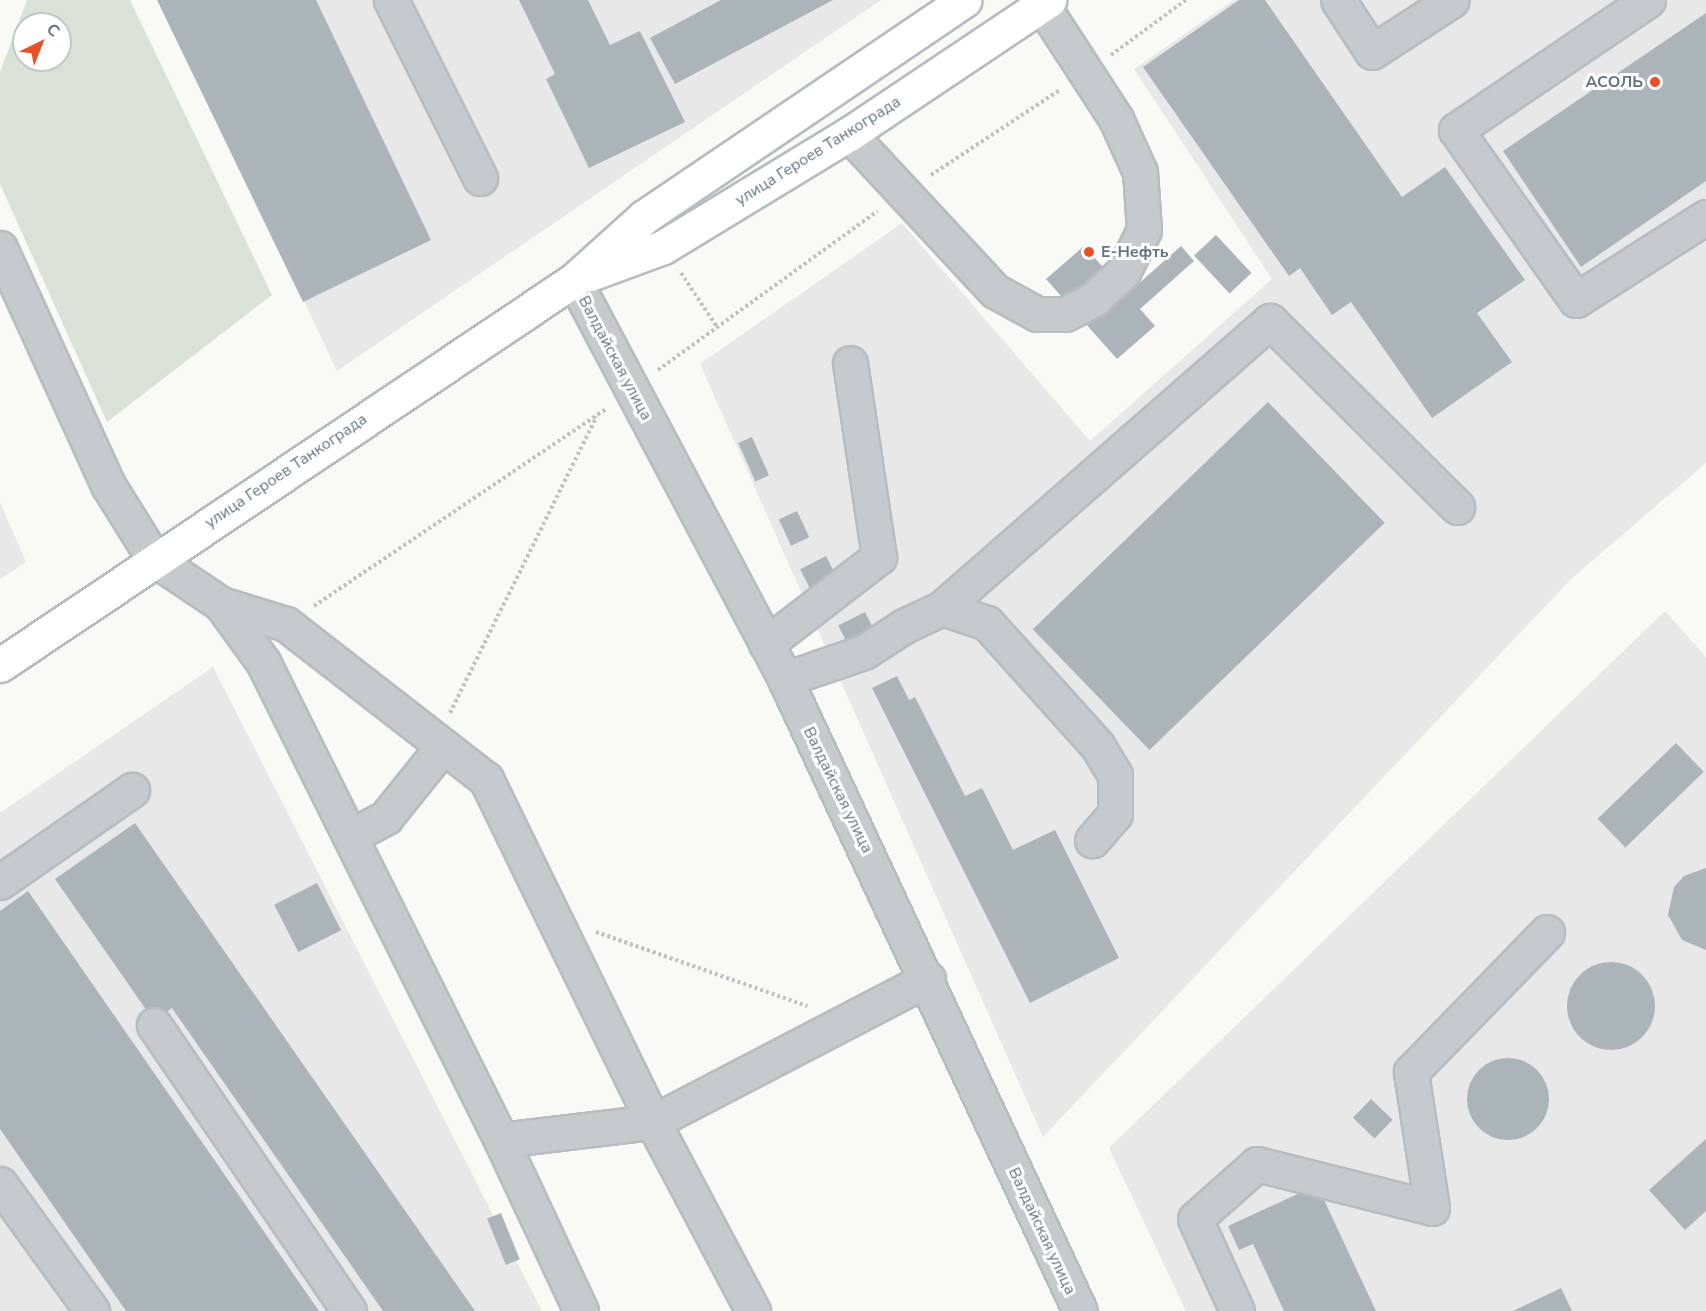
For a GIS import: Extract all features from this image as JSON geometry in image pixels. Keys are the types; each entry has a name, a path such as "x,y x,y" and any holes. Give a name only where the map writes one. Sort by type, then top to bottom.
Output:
{"main road":[{"name":"улица Героев Танкограда","path":"0,665 574,280 644,217 965,0"},
{"name":"улица Героев Танкограда","path":"574,280 663,247 849,134 1046,2"}],"street":[{"path":"391,0 480,178"},
{"path":"1338,0 1372,52 1452,0"},
{"path":"1648,0 1456,130 1576,300 1706,217"},
{"path":"849,134 995,291 1037,314 1065,315 1095,299 1123,272 1144,230 1140,172 1116,119 1046,2"},
{"path":"0,248 108,485 154,560 221,604 286,624 486,779 653,1122 753,1311"},
{"name":"Валдайская улица","path":"574,280 785,680 928,979 1080,1311"},
{"path":"785,680 864,652 904,626 942,608 1270,321 1457,507"},
{"path":"766,644 879,557 850,363"},
{"path":"221,604 263,662 501,1140 581,1311"},
{"path":"942,608 987,623 1097,745 1115,775 1115,814 1092,840"},
{"path":"351,836 386,817 439,743"},
{"path":"0,882 132,790"},
{"path":"1237,1311 1195,1219 1257,1164 1432,1208 1411,1072 1547,933"},
{"path":"501,1140 653,1122 928,979"},
{"path":"154,1025 350,1311"},
{"path":"0,1184 92,1311"}],"path":[{"path":"286,624 633,391"},
{"path":"439,743 597,415"},
{"path":"553,916 847,1021"}],"shaded area":[{"path":"27,0 130,0 272,295 107,422 0,184 0,72 12,40 12,72 72,72 72,12 22,12"},
{"path":"161,0 881,0 337,371"},
{"path":"1234,0 1706,0 1706,463 1571,579 1043,1137 700,364 902,223 1090,441 1272,279 1134,69"},
{"path":"0,502 26,562 0,579"},
{"path":"1665,611 1706,657 1706,1311 1186,1311 1109,1148"},
{"path":"213,667 542,1311 0,1311 0,813"}],"building":[{"path":"157,0 316,0 431,240 303,302"},
{"path":"519,0 588,0 610,45 640,31 685,122 589,168 546,79 555,74"},
{"path":"721,0 833,0 675,84 650,38"},
{"path":"1239,0 1265,0 1402,197 1445,167 1525,280 1477,313 1512,362 1432,418 1351,302 1332,315 1300,268 1289,276 1143,67"},
{"name":"АСОЛЬ","path":"1706,13 1706,181 1581,267 1503,151"},
{"path":"1216,235 1251,273 1230,293 1194,255"},
{"path":"1084,246 1127,294 1181,246 1194,261 1140,309 1155,326 1117,359 1046,279"},
{"path":"1268,402 1385,523 1149,750 1033,629"},
{"path":"752,437 769,475 755,481 738,443"},
{"path":"797,511 809,537 791,546 779,519"},
{"path":"826,556 837,578 812,591 800,569"},
{"path":"865,612 874,630 847,643 838,626"},
{"path":"897,676 909,700 915,697 965,796 982,788 1013,850 1055,830 1119,958 1030,1003 872,688"},
{"path":"1676,743 1704,772 1625,847 1598,819"},
{"path":"135,823 475,1311 383,1311 172,1008 154,1021 55,879"},
{"path":"1706,868 1706,950 1682,940 1668,915 1674,887 1684,876"},
{"path":"317,883 341,930 298,952 274,905"},
{"path":"28,891 319,1311 126,1311 0,1129 0,911"},
{"path":"1611,962 1636,969 1648,981 1655,1006 1648,1031 1636,1043 1611,1050 1586,1043 1574,1031 1567,1006 1574,981 1586,969"},
{"path":"1500,1058 1516,1058 1531,1065 1542,1076 1549,1091 1546,1115 1537,1128 1516,1140 1500,1140 1485,1133 1474,1122 1467,1107 1467,1091 1474,1076 1485,1065"},
{"path":"1371,1099 1393,1120 1375,1139 1353,1118"},
{"path":"1706,1139 1706,1211 1685,1230 1649,1190"},
{"path":"1317,1185 1376,1311 1284,1311 1253,1244 1239,1250 1228,1226"},
{"path":"501,1213 520,1259 506,1265 487,1219"},
{"path":"1561,1288 1572,1311 1513,1311"}],"place":[{"name":"АСОЛЬ","path":"1655,82"},
{"name":"E-Нефть","path":"1089,252"}]}
